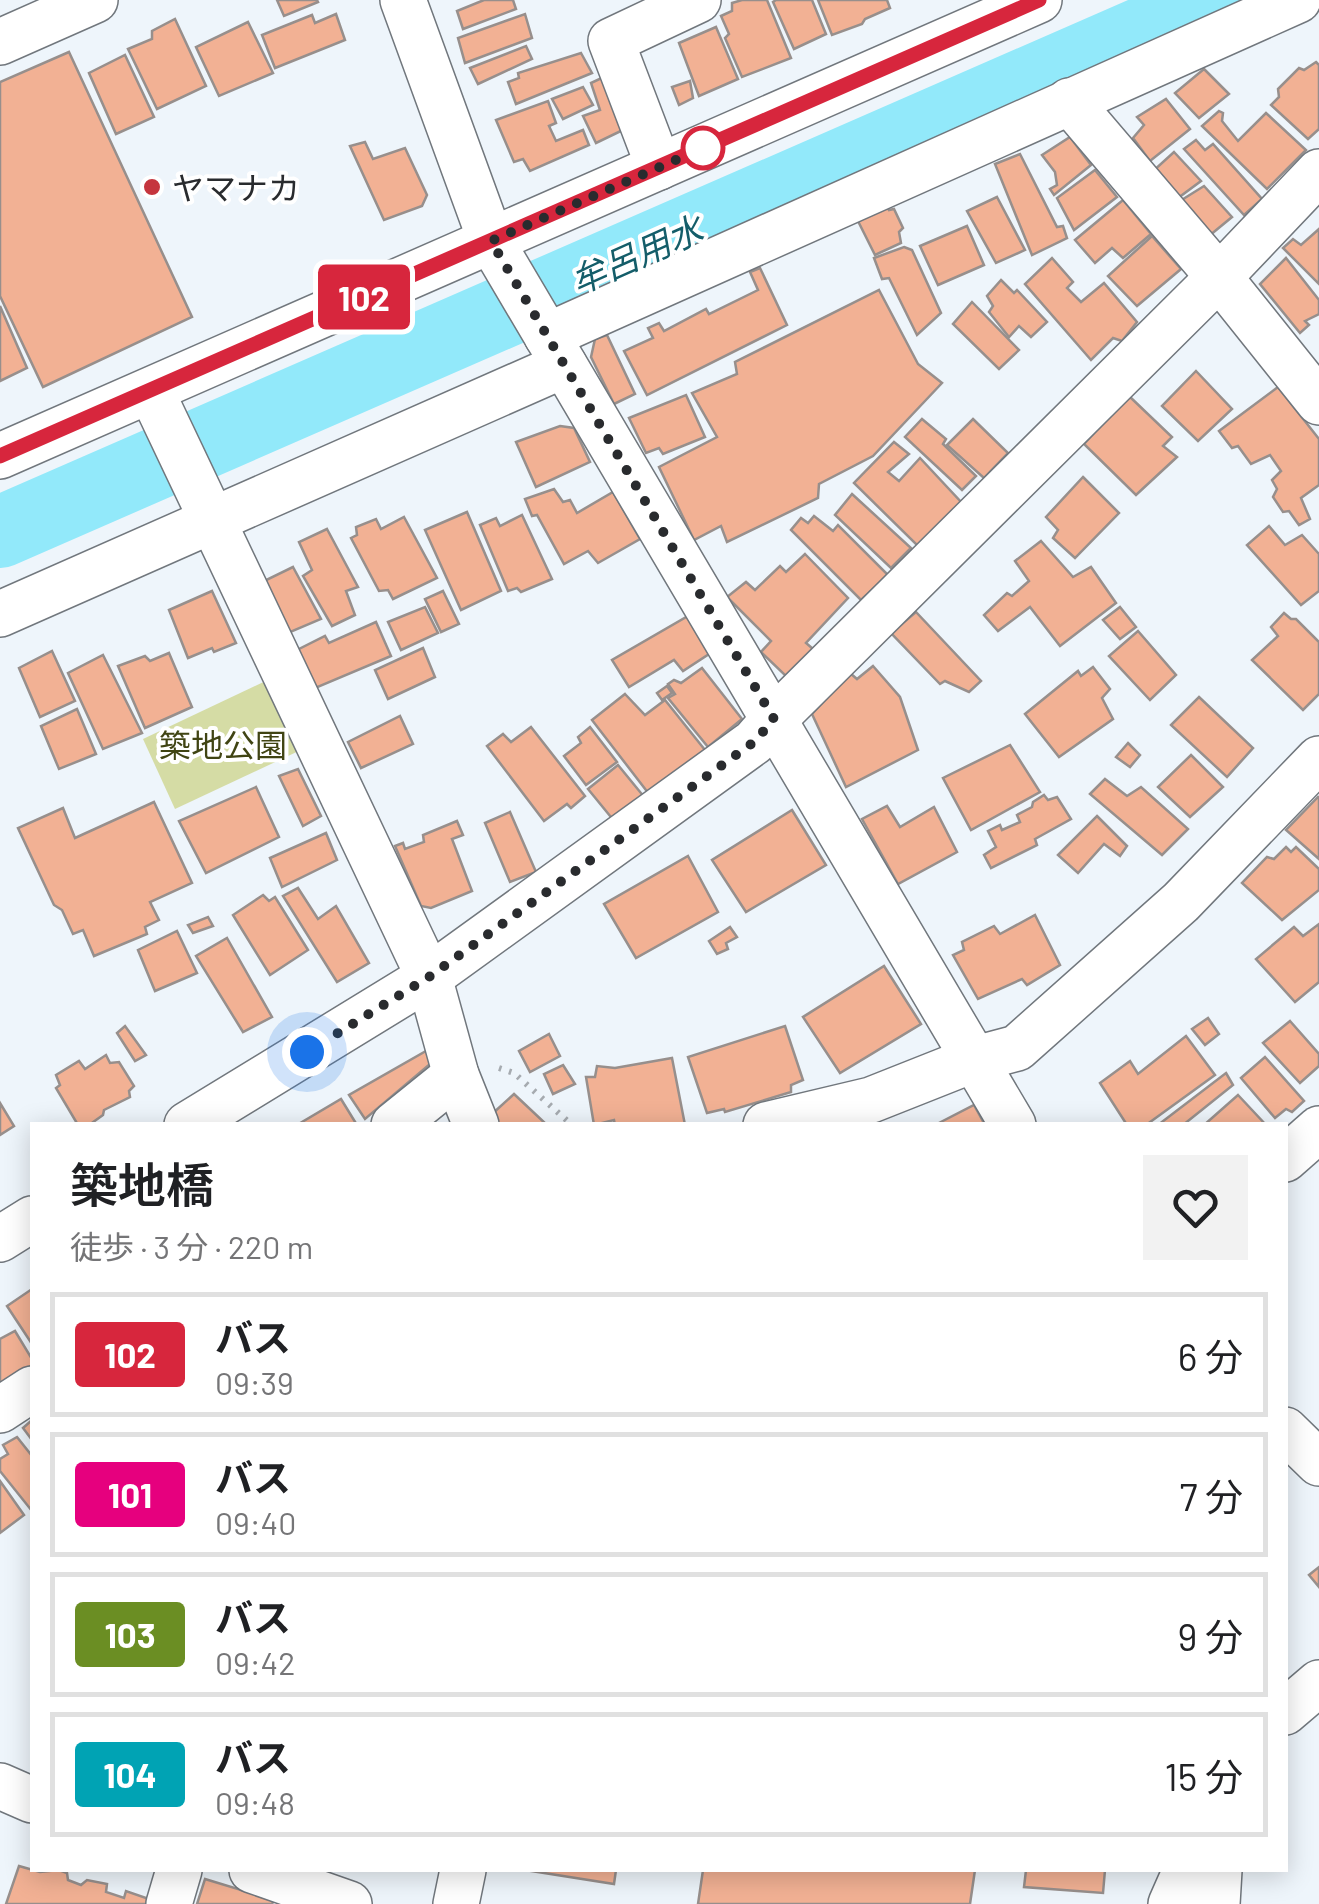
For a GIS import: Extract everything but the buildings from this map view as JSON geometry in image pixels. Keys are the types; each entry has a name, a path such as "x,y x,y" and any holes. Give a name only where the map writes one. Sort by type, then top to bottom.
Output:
{"street":[{"path":"0,42 95,0"},
{"path":"402,0 491,241 1011,1122"},
{"path":"659,167 611,41 698,0"},
{"path":"0,456 1039,0"},
{"path":"0,614 214,521 541,327 1298,0"},
{"path":"1069,101 1220,277 1319,402"},
{"path":"192,1122 429,977 754,742 1220,277 1319,172"},
{"path":"150,391 429,977 456,1076 475,1122"},
{"path":"779,1122 872,1100 972,1060 1017,1048 1181,902 1319,759"},
{"path":"398,1122 456,1076"},
{"path":"1288,1156 1319,1129"},
{"path":"0,1239 30,1220"},
{"path":"0,1410 30,1390"},
{"path":"1288,1433 1319,1463"},
{"path":"1288,1709 1319,1683"},
{"path":"0,1786 30,1799"},
{"path":"169,1904 178,1872"},
{"path":"256,1872 301,1896 350,1904"},
{"path":"456,1904 463,1872"},
{"path":"1171,1904 1185,1872"},
{"path":"1217,1904 1219,1872"}],"path":[{"path":"456,1076 478,1061 514,1073 569,1122"}],"green space":[{"name":"築地公園","path":"270,679 303,749 175,809 143,739"}],"waterway":[{"name":"牟呂用水","path":"0,532 1218,0"}],"bus line":[{"name":"102","path":"0,456 1039,0"}],"place":[{"name":"ヤマナカ","path":"152,187"}],"route":[{"path":"307,1052 429,977 754,742 774,719 491,241 703,148"}]}
